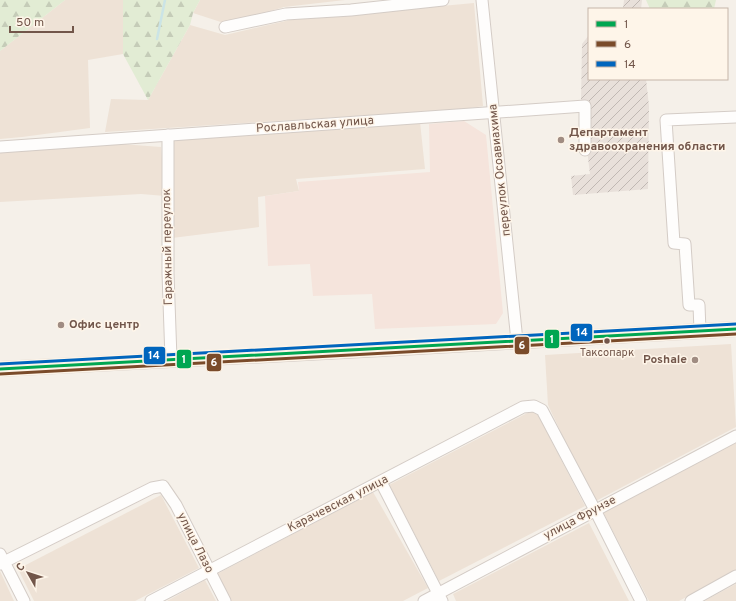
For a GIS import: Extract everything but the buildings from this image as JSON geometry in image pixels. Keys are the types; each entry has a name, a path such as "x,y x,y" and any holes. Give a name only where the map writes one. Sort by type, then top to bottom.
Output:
{"main road":[{"path":"0,369 736,329"}],"street":[{"path":"225,27 286,14 351,10 443,0"},
{"name":"переулок Осоавиахима","path":"482,0 517,341"},
{"name":"Рославльская улица","path":"0,147 585,106 585,150"},
{"path":"700,331 699,305 688,306 685,244 674,243 666,120 736,117"},
{"name":"Гаражный переулок","path":"168,135 168,273 171,359"},
{"name":"Карачевская улица","path":"151,601 523,407 534,406 542,410 595,510"},
{"name":"улица Фрунзе","path":"424,601 440,597 595,510 736,436"},
{"path":"381,482 440,597"},
{"name":"улица Лазо","path":"1,560 152,488 163,486 176,505 225,601"},
{"path":"595,510 641,601"},
{"path":"1,560 24,601"},
{"path":"691,601 736,576"}],"shaded area":[{"path":"65,0 123,0 123,54 88,60 90,128 0,139 0,51"},
{"path":"200,0 345,0 284,7 227,24 193,13"},
{"path":"624,0 642,0 641,8 623,8"},
{"path":"474,3 483,106 464,109 105,132 111,99 148,100 190,25 225,35 290,20"},
{"path":"588,36 588,80 646,80 649,106 648,189 573,195 571,176 590,174 581,102 582,44"},
{"path":"464,121 486,135 503,313 496,324 375,329 372,294 313,296 310,264 268,266 265,196 299,191 298,182 430,172 429,124"},
{"path":"420,122 425,169 296,179 299,191 258,197 259,227 172,238 171,140"},
{"path":"108,143 161,147 165,196 141,194 0,202 0,152"},
{"path":"731,344 736,427 594,502 548,405 545,355"},
{"path":"535,409 585,506 439,581 389,485"},
{"path":"736,442 736,570 679,601 649,601 602,510"},
{"path":"373,492 428,588 403,601 231,601 217,574"},
{"path":"161,495 199,568 135,601 34,601 18,569"},
{"path":"589,523 629,601 456,601 453,594"},
{"path":"0,571 14,601 0,601"},
{"path":"205,580 216,601 167,601"},
{"path":"736,584 736,601 704,601"}],"green space":[{"path":"0,0 65,0 0,51"},
{"path":"123,0 200,0 193,13 190,25 148,100 123,54"},
{"path":"646,0 716,0 714,8 650,8"}],"waterway":[{"path":"157,39 165,0"}],"transit line":[{"name":"14","path":"0,364 736,324"},
{"name":"1","path":"0,369 736,329"},
{"name":"6","path":"0,374 736,334"}],"place":[{"name":"Департамент здравоохранения области","path":"561,140"},
{"name":"Офис центр","path":"61,325"},
{"name":"Таксопарк","path":"607,341"},
{"name":"Poshale","path":"695,360"}]}
